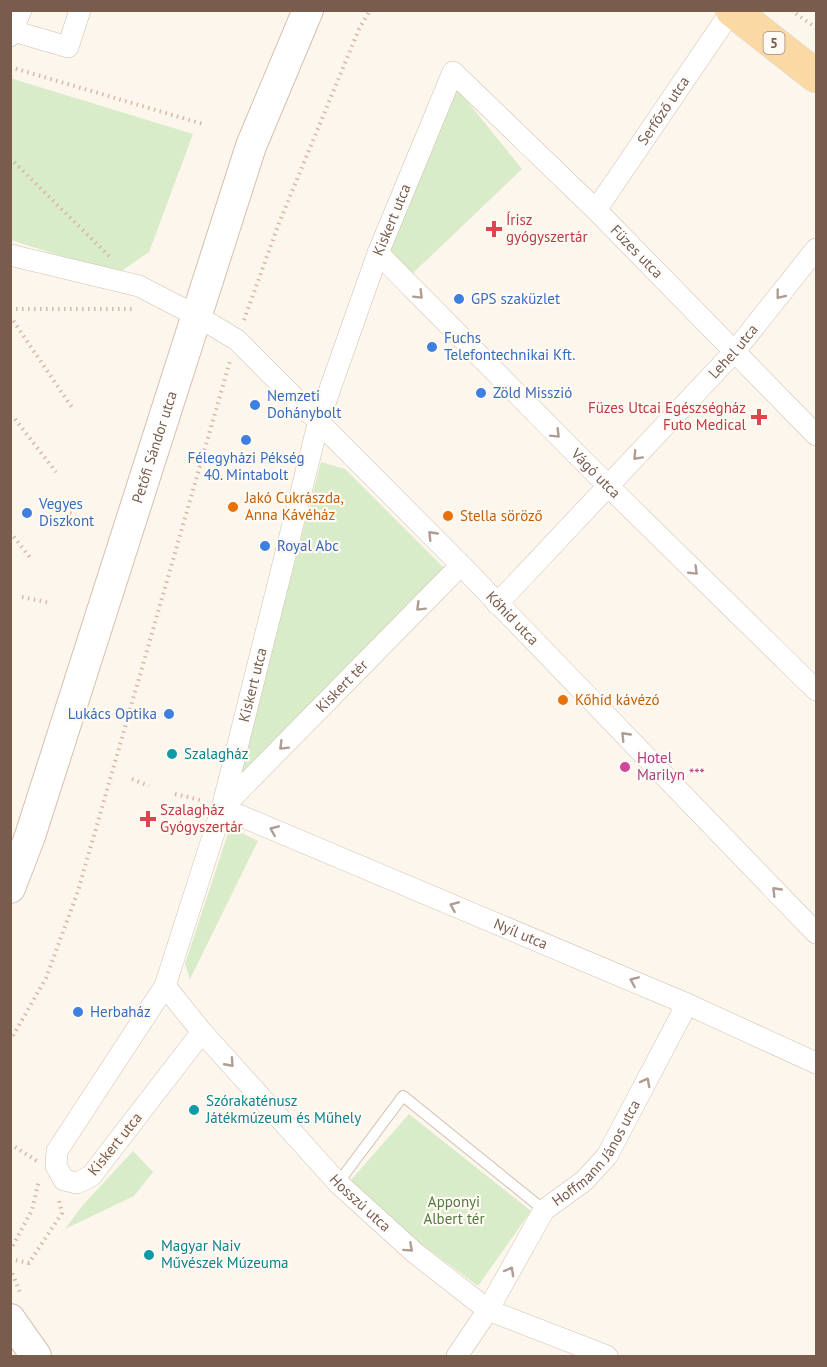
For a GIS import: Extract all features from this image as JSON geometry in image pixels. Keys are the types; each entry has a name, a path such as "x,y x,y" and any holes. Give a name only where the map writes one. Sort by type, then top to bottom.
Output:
{"main road":[{"name":"5","path":"732,11 816,76"}],"street":[{"path":"21,10 12,34 68,47 80,10"},
{"name":"Petőfi Sándor utca","path":"10,888 30,836 251,146 308,10"},
{"name":"Serfőző utca","path":"596,210 732,11"},
{"name":"Füzes utca","path":"453,72 596,210 816,435"},
{"name":"Kiskert utca","path":"202,1032 91,1176 77,1183 64,1180 56,1166 57,1151 165,986 319,420 378,253 453,72"},
{"name":"Lehel utca","path":"497,604 735,351 816,249"},
{"name":"Vágó utca","path":"378,253 608,486 816,690"},
{"name":"Kőhíd utca","path":"10,255 139,286 237,340 461,565 816,933"},
{"name":"Kiskert tér","path":"216,805 461,565"},
{"name":"Nyíl utca","path":"216,805 687,1004 816,1063"},
{"name":"Hosszú utca","path":"165,986 202,1032 338,1183 415,1253 488,1310 607,1356"},
{"name":"Hoffmann János utca","path":"457,1356 488,1310 544,1210 584,1181 607,1156 687,1004"},
{"path":"16,1308 36,1356"}],"lane":[{"path":"338,1183 403,1096 544,1210"}],"path":[{"path":"10,1041 46,978 78,891 237,340 279,223 359,28 370,10"},
{"path":"791,10 816,28"},
{"path":"10,67 203,124"},
{"path":"10,158 139,286"},
{"path":"10,309 132,309"},
{"path":"10,316 73,409"},
{"path":"13,416 56,472"},
{"path":"47,506 76,515"},
{"path":"10,531 32,560"},
{"path":"22,597 51,603"},
{"path":"132,779 149,786"},
{"path":"175,794 216,805"},
{"path":"15,1147 42,1165"},
{"path":"10,1251 32,1210 40,1176"},
{"path":"10,1259 29,1263 62,1213 58,1196"},
{"path":"10,1268 16,1308"}],"green space":[{"path":"10,78 193,134 149,252 117,274 11,240"},
{"path":"455,86 522,169 411,275 389,251"},
{"path":"321,462 345,469 446,570 238,778"},
{"path":"230,827 258,841 190,979 185,964"},
{"name":"Apponyi Albert tér","path":"409,1114 531,1211 478,1286 417,1241 350,1181"},
{"path":"133,1151 153,1172 134,1196 65,1229 82,1206"}],"place":[{"name":"Írisz gyógyszertár","path":"494,229"},
{"name":"GPS szaküzlet","path":"459,299"},
{"name":"Fuchs Telefontechnikai Kft.","path":"432,347"},
{"name":"Zöld Misszió","path":"481,393"},
{"name":"Nemzeti Dohánybolt","path":"255,405"},
{"name":"Füzes Utcai Egészségház Futo Medical","path":"759,417"},
{"name":"Félegyházi Pékség 40. Mintabolt","path":"246,440"},
{"name":"Jakó Cukrászda, Anna Kávéház","path":"233,507"},
{"name":"Vegyes Diszkont","path":"27,513"},
{"name":"Stella söröző","path":"448,516"},
{"name":"Royal Abc","path":"265,546"},
{"name":"Kőhíd kávézó","path":"563,700"},
{"name":"Lukács Optika","path":"169,714"},
{"name":"Szalagház","path":"172,754"},
{"name":"Hotel Marilyn ***","path":"625,767"},
{"name":"Szalagház Gyógyszertár","path":"148,819"},
{"name":"Herbaház","path":"78,1012"},
{"name":"Szórakaténusz Játékmúzeum és Műhely","path":"194,1110"},
{"name":"Magyar Naiv Művészek Múzeuma","path":"149,1255"}]}
